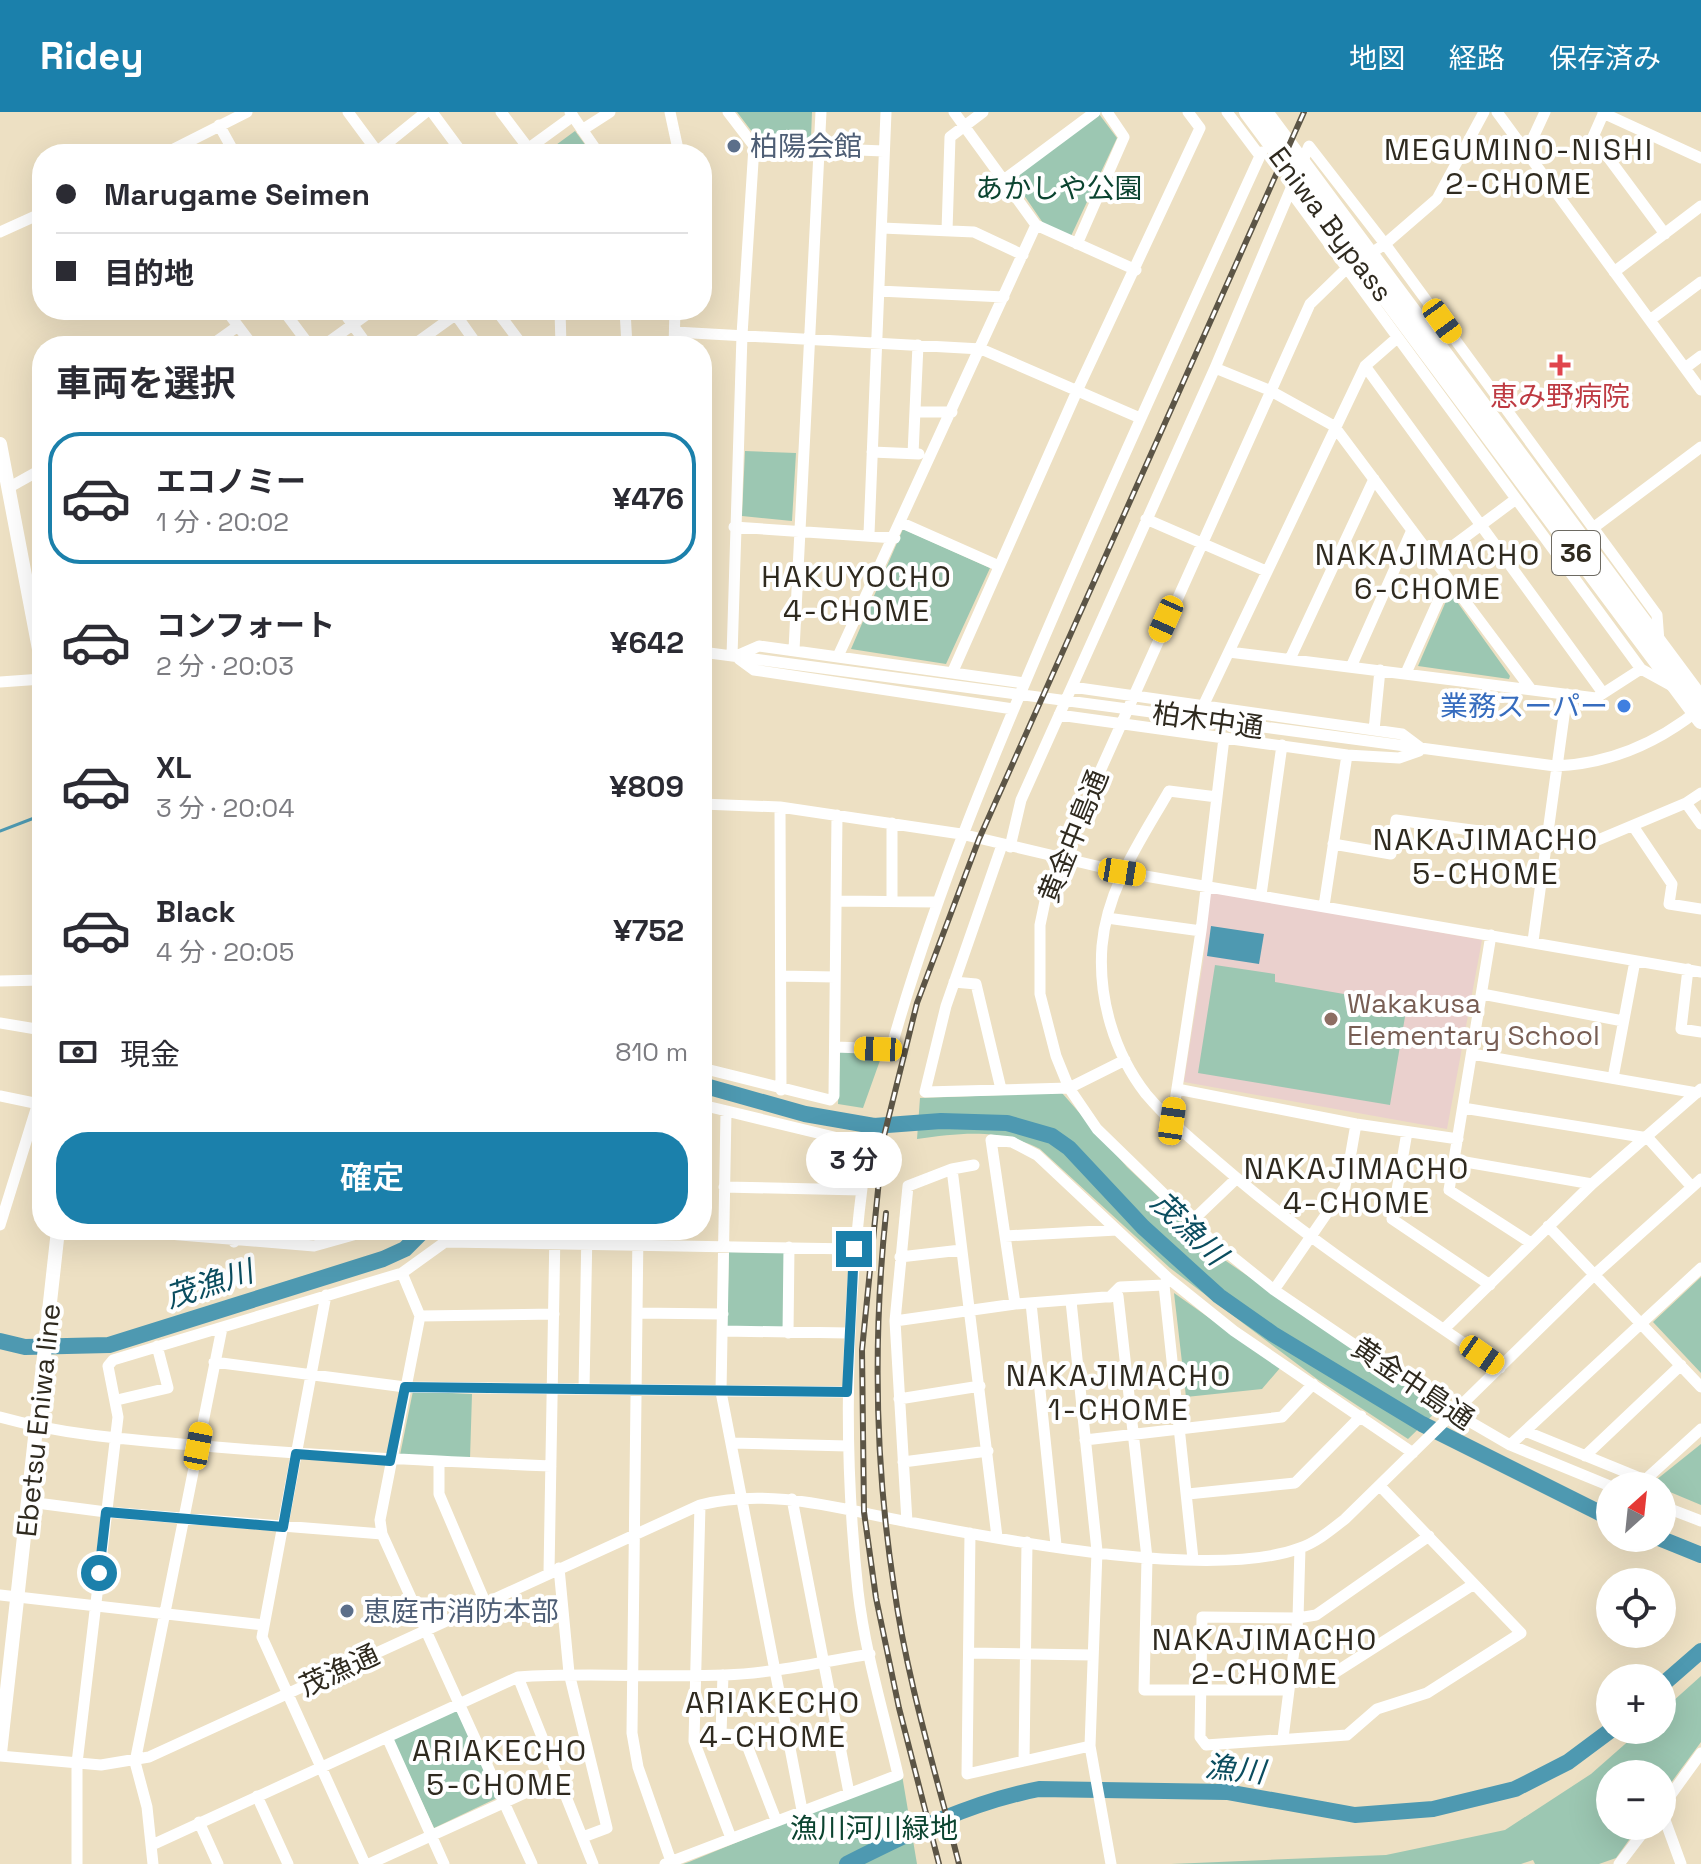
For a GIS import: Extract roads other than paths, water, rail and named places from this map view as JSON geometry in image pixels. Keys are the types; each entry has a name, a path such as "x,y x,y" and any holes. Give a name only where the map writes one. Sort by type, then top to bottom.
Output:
{"highway":[{"name":"Eniwa Bypass","path":"1247,112 1659,643 1700,710"},
{"name":"Eniwa Bypass","path":"1265,112 1676,689 1700,710"}],"main road":[{"path":"0,444 8,488 6,509 32,622"},
{"name":"Ebetsu Eniwa line","path":"0,1754 57,1240"}],"street":[{"path":"183,144 247,112"},
{"path":"348,112 371,144"},
{"path":"388,144 429,112 455,144"},
{"path":"501,112 526,144"},
{"path":"582,130 610,112"},
{"path":"670,112 677,144"},
{"path":"728,112 754,146 734,527 734,656"},
{"path":"794,650 821,112"},
{"path":"869,534 886,112"},
{"path":"954,112 1036,225 1136,270"},
{"path":"947,231 950,137 983,112"},
{"path":"1005,179 1095,112"},
{"path":"1077,244 1124,137 1107,112"},
{"path":"953,671 1077,391 1200,128 1188,112"},
{"path":"1227,112 1260,156"},
{"path":"835,1047 891,1049 912,975 961,834 1013,709 1140,418 1282,112"},
{"name":"黄金中島通","path":"1484,112 1437,199 1385,244 1345,270 1310,304 1048,887 1040,925 1038,963 1047,1029 1069,1088 1097,1129 1192,1221 1274,1290 1452,1417 1596,1480"},
{"path":"1497,112 1701,390"},
{"path":"1526,153 1545,112"},
{"path":"1665,234 1593,137 1604,113 1701,158"},
{"path":"539,144 571,114 592,144"},
{"path":"219,125 229,144"},
{"path":"754,146 884,151"},
{"path":"1125,1060 1069,1088 925,1092 954,982 1021,800 1215,368 1309,146 1385,244 1657,615 1659,643"},
{"path":"1291,192 1345,270 1641,669 1676,689"},
{"path":"1614,272 1701,206"},
{"path":"0,232 32,218"},
{"path":"839,654 902,523 1036,225"},
{"path":"882,228 974,232 1023,255"},
{"path":"1650,320 1701,282"},
{"path":"879,291 1004,297"},
{"path":"234,320 246,336"},
{"path":"349,320 361,336"},
{"path":"337,336 360,320"},
{"path":"426,336 448,320"},
{"path":"675,320 675,336"},
{"path":"224,336 238,326"},
{"path":"675,332 981,349 1140,418"},
{"path":"1204,704 1365,366 1397,338"},
{"path":"913,454 918,345"},
{"path":"1685,368 1701,356"},
{"path":"1365,366 1603,693"},
{"path":"1215,368 1269,390 1334,426 1530,688"},
{"path":"915,412 952,412"},
{"path":"1593,528 1701,447"},
{"path":"872,452 932,455"},
{"path":"8,488 32,475"},
{"path":"1290,659 1374,479"},
{"path":"1434,560 1516,499"},
{"path":"1146,519 1266,571"},
{"path":"902,523 999,566"},
{"path":"734,527 799,529 895,538"},
{"path":"1351,667 1412,530"},
{"path":"1406,673 1448,579"},
{"path":"734,656 759,646 839,654 1024,683"},
{"path":"1229,652 1596,698 1641,669"},
{"name":"柏木中通","path":"712,653 1555,766 1590,765 1618,756 1700,710"},
{"path":"734,656 754,670 1013,709"},
{"path":"1374,730 1380,670"},
{"path":"0,682 32,680"},
{"path":"1072,687 1402,734 1422,750"},
{"path":"1533,941 1567,694"},
{"path":"1059,715 1347,755 1399,758 1422,750"},
{"path":"1172,1121 1201,931 1224,738"},
{"path":"1261,895 1282,745"},
{"path":"1324,906 1347,755"},
{"path":"1217,797 1169,791 1122,872 1107,918 1101,972 1111,1029 1125,1060 1146,1093 1172,1121 1237,1178 1312,1237 1500,1368"},
{"path":"1333,844 1391,854 1396,820 1586,845 1686,803 1701,793"},
{"path":"1686,803 1701,824"},
{"path":"712,804 780,807 961,834 1122,872 1701,972"},
{"path":"780,807 781,1090"},
{"path":"712,1071 781,1090 830,1100 834,1096 837,815"},
{"path":"892,823 892,901"},
{"path":"1633,826 1672,884 1669,904 1701,909"},
{"path":"836,901 938,902"},
{"path":"1107,918 1201,931"},
{"path":"1491,935 1449,1190 1531,1243"},
{"path":"1613,1078 1635,961"},
{"path":"1688,969 1681,1029 1701,1032"},
{"path":"781,976 835,977"},
{"path":"0,981 32,980"},
{"path":"954,982 976,984 1001,1089"},
{"path":"1482,994 1623,1021"},
{"path":"0,1023 32,1028"},
{"path":"1472,1054 1699,1091"},
{"path":"1177,1089 1356,1124 1458,1139"},
{"path":"1444,1329 1592,1184 1699,1091"},
{"path":"0,1096 32,1103"},
{"path":"638,1243 632,1733 638,1767 670,1863 898,1775 858,1593 847,1446 848,1333 854,1249 867,1150 863,1144 712,1108"},
{"path":"1283,1738 1298,1618 1300,1548 1333,1529 1380,1486 1594,1275 1696,1183 1648,1138 1463,1108"},
{"path":"726,1111 721,1392 802,1810"},
{"path":"1274,1290 1345,1187 1356,1124"},
{"path":"0,1225 32,1126"},
{"path":"1407,1132 1392,1219 1490,1285"},
{"path":"1015,1304 991,1140 1012,1142 1037,1155 1117,1230 1166,1282 1361,1416 1418,1449"},
{"path":"1454,1160 1592,1184"},
{"path":"907,1522 895,1321 908,1186 952,1169 974,1165"},
{"path":"952,1169 997,1537"},
{"path":"1192,1221 1237,1178"},
{"path":"724,1187 861,1190"},
{"path":"1548,1226 1701,1387"},
{"path":"1005,1236 1117,1230"},
{"path":"267,1240 314,1246 335,1240"},
{"path":"77,1864 77,1763 115,1440 117,1400 108,1366 113,1360 157,1346 402,1273 445,1242 482,1240"},
{"path":"555,1240 551,1466 554,1570 569,1673 607,1828 583,1837"},
{"path":"573,1240 587,1243 854,1249"},
{"path":"584,1389 587,1243"},
{"path":"788,1333 789,1247"},
{"path":"900,1257 961,1250"},
{"path":"1510,1445 1701,1268"},
{"path":"402,1273 420,1316 390,1461 380,1520 382,1534 532,1864"},
{"path":"1109,1297 1120,1287 1166,1282"},
{"path":"1166,1282 1193,1559"},
{"path":"326,1295 262,1637 367,1864 558,1778"},
{"path":"895,1321 1015,1304 1118,1296 1147,1558 1144,1690 1201,1692 1290,1684 1328,1677 1474,1584"},
{"path":"1071,1301 1097,1551 1090,1746 1111,1864"},
{"path":"1031,1303 1056,1545"},
{"path":"637,1313 723,1314"},
{"path":"420,1316 554,1314"},
{"path":"153,1864 147,1807 135,1762 222,1328"},
{"path":"723,1331 848,1333"},
{"path":"117,1400 168,1388 157,1346"},
{"path":"214,1362 405,1387 847,1392"},
{"path":"1585,1456 1681,1365"},
{"path":"1085,1440 1282,1417 1313,1384"},
{"path":"899,1399 980,1386"},
{"path":"1188,1494 1295,1483 1361,1416"},
{"path":"0,1417 37,1428 115,1440 390,1461 551,1466"},
{"path":"1525,1431 1645,1480 1701,1429"},
{"path":"731,1443 847,1446"},
{"path":"903,1462 988,1451"},
{"path":"439,1462 439,1494 485,1602"},
{"path":"1380,1486 1429,1536 1521,1633 1427,1693 1377,1709 1347,1735 1206,1745 1200,1737 1202,1617 1298,1618 1316,1615 1429,1536"},
{"name":"茂漁通","path":"0,1754 77,1763 135,1762 700,1505 740,1497 792,1499 970,1533 1147,1558 1193,1559 1279,1553 1300,1548"},
{"path":"792,1499 849,1793"},
{"path":"29,1502 106,1512 382,1534"},
{"path":"700,1505 694,1741 731,1838"},
{"path":"1676,1511 1701,1521"},
{"path":"970,1533 967,1774 1090,1746"},
{"path":"1024,1761 1027,1542"},
{"path":"0,1595 96,1603 264,1625"},
{"path":"969,1653 1093,1655"},
{"path":"152,1845 518,1677 569,1673 723,1675 774,1671 870,1654"},
{"path":"723,1675 721,1734 743,1735 785,1728"},
{"path":"518,1677 593,1864"},
{"path":"743,1735 776,1820"},
{"path":"387,1737 444,1864"},
{"path":"1676,1790 1701,1753"},
{"path":"257,1796 288,1864"},
{"path":"199,1822 218,1864"},
{"path":"1619,1864 1637,1840"},
{"path":"1673,1840 1681,1864"}],"water":[{"path":"1211,926 1264,934 1259,964 1207,956"}],"waterway":[{"path":"0,831 32,819"},
{"name":"茂漁川","path":"712,1088 805,1114 874,1126 941,1121 1007,1123 1052,1136 1069,1148 1143,1227 1219,1296 1273,1334 1422,1424 1596,1511"},
{"name":"茂漁川","path":"0,1341 25,1347 109,1345 383,1259 405,1249 414,1240"},
{"name":"茂漁川","path":"1676,1545 1701,1555"},
{"name":"漁川","path":"1676,1673 1701,1651"},
{"name":"漁川","path":"847,1864 964,1810 1039,1789 1227,1792 1355,1815 1433,1809 1515,1789 1568,1762 1596,1741"}],"railway":[{"path":"939,1864 899,1708 876,1598 864,1512 862,1350 883,1140 917,1003 979,839 1304,112"},
{"path":"886,1213 879,1306 878,1400 888,1541 906,1657 959,1864"}],"place":[{"name":"柏陽会館","path":"734,146"},
{"name":"恵み野病院","path":"1560,365"},
{"name":"業務スーパー","path":"1624,706"},
{"name":"Wakakusa Elementary School","path":"1331,1019"},
{"name":"恵庭市消防本部","path":"347,1611"}],"district":[{"name":"MEGUMINO-NISHI 2-CHOME","path":"1519,166"},
{"name":"NAKAJIMACHO 6-CHOME","path":"1428,571"},
{"name":"HAKUYOCHO 4-CHOME","path":"857,593"},
{"name":"NAKAJIMACHO 5-CHOME","path":"1486,856"},
{"name":"NAKAJIMACHO 4-CHOME","path":"1357,1185"},
{"name":"NAKAJIMACHO 1-CHOME","path":"1119,1392"},
{"name":"NAKAJIMACHO 2-CHOME","path":"1265,1656"},
{"name":"ARIAKECHO 4-CHOME","path":"773,1719"},
{"name":"ARIAKECHO 5-CHOME","path":"500,1767"}],"park label":[{"name":"あかしや公園","path":"1059,188"},
{"name":"漁川河川緑地","path":"874,1828"}]}
